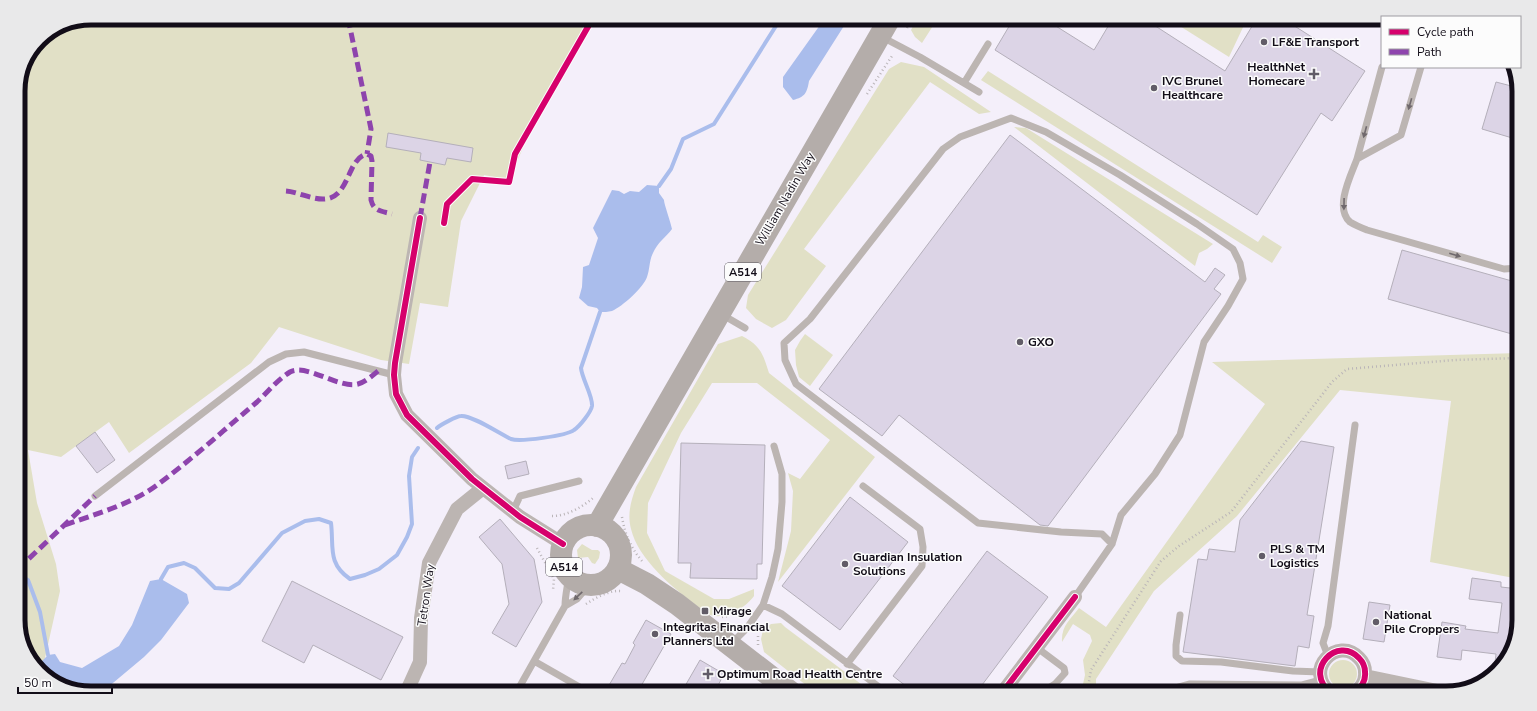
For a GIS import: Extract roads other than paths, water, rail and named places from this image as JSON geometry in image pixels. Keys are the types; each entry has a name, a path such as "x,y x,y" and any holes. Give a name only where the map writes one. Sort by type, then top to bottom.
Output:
{"main road":[{"name":"William Nadin Way","path":"597,526 719,313 892,27"},
{"name":"A514","path":"597,526 586,526 577,529 569,535 563,544 561,554 563,564 569,574 581,582 590,584 604,580 618,569"},
{"path":"597,526 606,530 619,542 622,558 618,569 653,588 731,645 783,686"}],"street":[{"path":"420,218 394,375 396,394 407,415 472,479 513,511 563,544"},
{"name":"Tetron Way","path":"409,686 420,662 421,618 429,563 457,509 483,488"},
{"path":"1007,686 1075,597"},
{"path":"1324,686 1320,676 1324,661 1334,652 1342,651 1350,652 1357,656 1362,662 1365,669 1365,676 1361,686"},
{"path":"1365,676 1413,686"}],"lane":[{"path":"892,27 920,57 979,92"},
{"path":"964,83 988,44"},
{"path":"1382,68 1357,159 1344,194 1343,208 1345,215 1350,222 1367,230 1504,269 1512,268"},
{"path":"1357,159 1401,135 1421,68"},
{"path":"1075,597 1112,544 1120,515 1155,474 1180,435 1204,342 1228,306 1243,279 1240,263 1233,249 1197,224 1120,175 1046,132 1011,118 960,136 943,149 810,319 784,343 785,360 796,384 978,523 1061,532 1102,534 1112,544"},
{"path":"719,313 745,328"},
{"path":"95,496 269,362 286,354 304,352 394,375"},
{"path":"1328,656 1323,643 1328,626 1355,425"},
{"path":"731,645 747,628 763,605 772,577 781,526 782,474 774,446"},
{"path":"513,511 520,496 579,481"},
{"path":"847,664 922,566 923,547 920,529 863,486"},
{"path":"520,686 565,606 565,593 569,574"},
{"path":"565,606 577,599 590,584"},
{"path":"763,605 782,614 877,686"},
{"path":"1180,615 1176,656 1182,661 1221,662 1320,676"},
{"path":"1036,647 1066,670 1066,673 1052,686"},
{"path":"534,661 578,686"},
{"path":"1183,686 1190,684 1302,685 1320,676"}],"water":[{"path":"820,25 845,25 809,81 803,96 793,100 783,87 783,77"},
{"path":"647,185 659,186 659,193 664,200 672,229 655,249 647,277 637,291 616,309 612,311 600,312 597,308 588,306 579,298 582,287 583,267 589,265 598,238 593,228 612,190 619,191 624,194 630,191 639,192"},
{"path":"161,579 187,594 189,603 161,640 144,657 109,686 78,685 66,681 51,672 41,662 48,655 55,654 60,662 82,668 119,646 132,625 150,581"}],"waterway":[{"path":"659,186 671,169 683,139 714,124 777,25"},
{"path":"437,428 456,417 466,416 511,439 516,440 553,436 574,430 585,419 592,406 591,397 581,368 600,312"},
{"path":"161,579 168,567 184,563 195,568 215,588 229,589 239,583 282,533 305,521 319,519 331,523 333,554 335,561 338,567 350,579 379,569 397,555 412,524 409,476 412,457 418,448"},
{"path":"25,578 28,580 40,612 48,655"}],"place":[{"name":"LF&E Transport","path":"1264,42"},
{"name":"HealthNet Homecare","path":"1314,74"},
{"name":"IVC Brunel Healthcare","path":"1154,88"},
{"name":"GXO","path":"1020,342"},
{"name":"PLS & TM Logistics","path":"1262,556"},
{"name":"Guardian Insulation Solutions","path":"845,564"},
{"name":"Mirage","path":"705,611"},
{"name":"National Pile Croppers","path":"1376,622"},
{"name":"Integritas Financial Planners Ltd","path":"655,634"},
{"name":"Optimum Road Health Centre","path":"708,674"}]}
